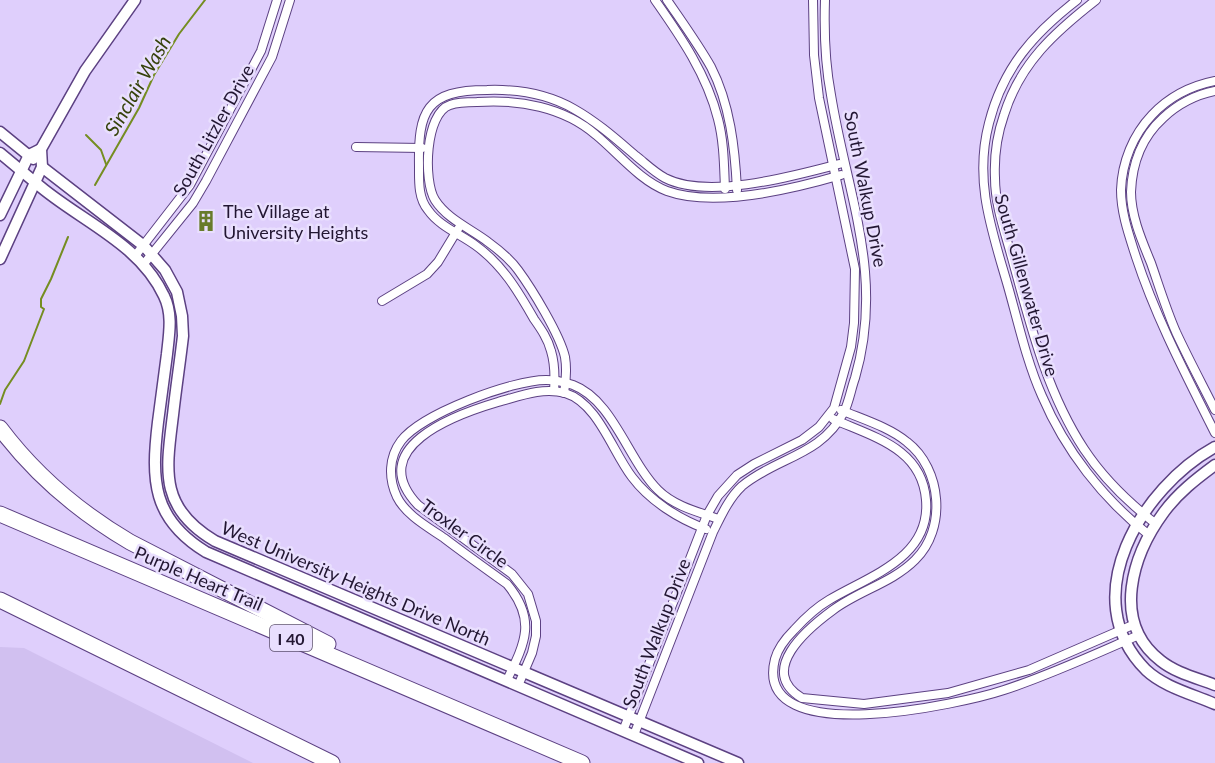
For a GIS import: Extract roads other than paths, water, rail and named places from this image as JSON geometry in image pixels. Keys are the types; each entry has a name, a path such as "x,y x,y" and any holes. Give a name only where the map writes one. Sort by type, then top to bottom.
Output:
{"highway":[{"path":"0,428 21,456 67,500 130,542 445,705"},
{"name":"Purple Heart Trail","path":"0,513 582,763"},
{"path":"0,600 332,763"}],"street":[{"path":"0,215 28,155 40,148 85,71 135,0"},
{"name":"South Litzler Drive","path":"135,256 190,185 261,51 277,0"},
{"name":"South Litzler Drive","path":"143,265 193,203 206,181 272,57 290,0"},
{"path":"655,0 691,54 708,87 719,122 726,197"},
{"path":"667,0 711,67 720,91 731,130 738,196"},
{"name":"South Walkup Drive","path":"623,731 707,515 718,496 737,475 811,434 828,416 834,408 851,346 856,285 854,263 816,77 813,0"},
{"name":"South Walkup Drive","path":"634,735 719,519 733,496 744,485 758,475 810,449 826,436 844,412 862,347 867,301 866,262 831,96 824,40 825,0"},
{"name":"South Gillenwater Drive","path":"1077,0 1036,35 1020,54 1002,87 989,124 985,147 983,191 1032,370 1054,421 1081,465 1107,496 1149,535"},
{"name":"South Gillenwater Drive","path":"1096,0 1046,42 1035,55 1013,92 1003,115 995,155 994,179 998,204 1026,308 1054,394 1084,450 1126,500 1156,524"},
{"path":"1215,81 1193,86 1171,98 1145,122 1128,152 1122,190 1127,228 1142,273 1166,335 1215,433"},
{"path":"1002,87 1013,92"},
{"path":"554,391 555,368 547,339 510,279 495,261 438,221 423,202 420,191 419,148 423,117 436,101 448,94 485,90 531,93 571,107 592,119 665,178 684,184 706,187 737,185 845,163"},
{"path":"1215,91 1184,102 1157,123 1146,138 1138,155 1133,172 1131,195 1140,233 1176,331 1215,410"},
{"path":"564,393 566,360 558,337 517,269 488,242 441,208 434,198 431,191 429,148 431,129 442,109 468,102 513,101 555,111 580,123 594,133 639,173 667,191 684,195 738,196 766,192 847,173"},
{"name":"West University Heights Drive North","path":"0,132 144,246 165,270 177,292 183,336 167,471 176,503 199,531 215,541 738,763"},
{"path":"356,147 429,148"},
{"path":"0,259 42,167 40,148"},
{"name":"West University Heights Drive North","path":"0,153 48,194 99,227 135,256 155,278 165,298 170,332 155,443 154,471 162,506 178,530 206,552 698,763"},
{"path":"382,301 427,274 438,262 462,223"},
{"name":"Troxler Circle","path":"507,680 523,647 526,633 523,608 516,595 507,584 416,518 400,504 393,488 391,464 396,449 405,435 422,422 475,398 525,384 546,380 566,383 591,395 612,421 639,468 659,490 676,502 719,519"},
{"name":"Troxler Circle","path":"518,686 532,653 536,636 533,606 528,594 512,574 418,505 405,491 401,468 408,449 416,441 456,416 543,390 564,393 576,398 591,410 632,477 641,487 670,511 713,532"},
{"path":"834,408 891,432 907,442 918,453 926,465 936,494 936,519 933,533 916,560 902,571 833,610 801,639 784,664 784,675 793,693 802,698 864,704 948,693 1029,670 1135,624"},
{"path":"828,416 890,444 908,458 922,482 927,507 924,523 912,548 899,561 826,602 792,632 781,646 775,658 774,676 776,686 787,701 808,710 853,714 909,711 1003,690 1139,635"},
{"path":"1215,447 1172,479 1144,514 1120,561 1114,593 1119,631 1145,669 1156,678 1215,704"},
{"path":"1215,465 1177,497 1149,535 1134,570 1130,603 1139,635 1145,645 1160,660 1176,670 1215,685"},
{"path":"792,632 801,639"}],"waterway":[{"name":"Sinclair Wash","path":"95,185 139,108 154,75 179,34 205,0"},
{"path":"86,135 101,150 106,164"},
{"name":"Sinclair Wash","path":"0,404 5,390 24,361 44,309 41,307 41,299 68,237"}],"place":[{"name":"The Village at University Heights","path":"206,221"}]}
